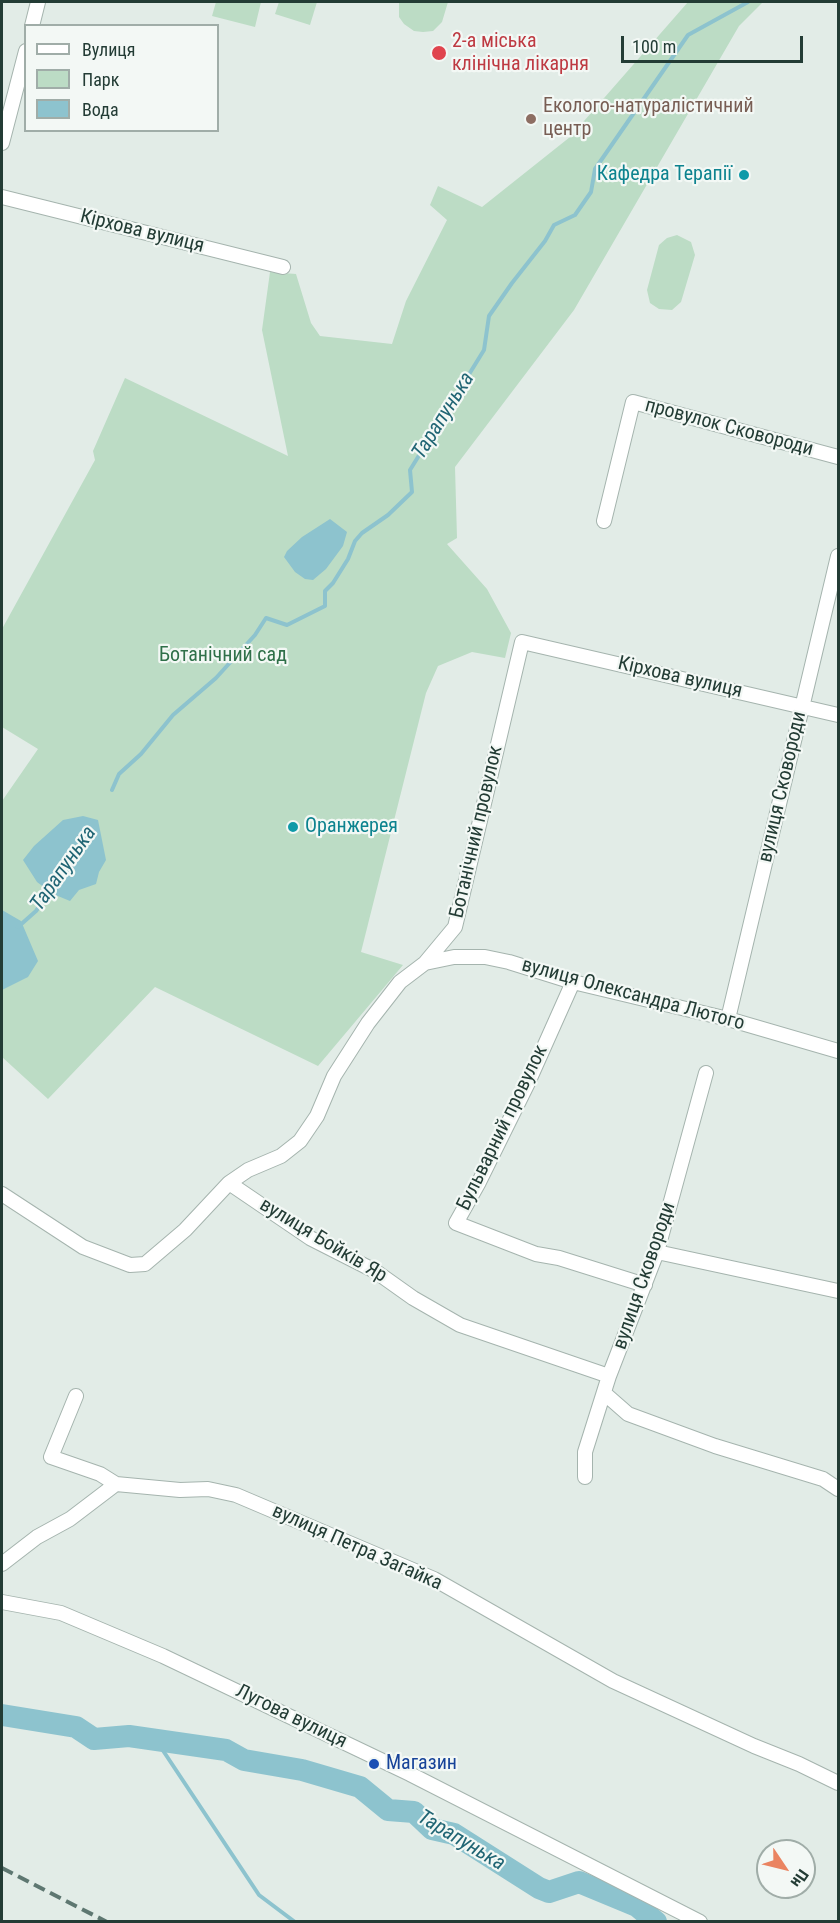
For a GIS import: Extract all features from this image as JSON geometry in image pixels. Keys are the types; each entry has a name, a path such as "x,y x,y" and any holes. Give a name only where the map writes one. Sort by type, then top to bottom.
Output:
{"street":[{"path":"33,24 39,2"},
{"path":"2,143 24,59"},
{"name":"Кірхова вулиця","path":"2,197 283,267"},
{"name":"провулок Сковороди","path":"604,521 633,402 838,457"},
{"name":"вулиця Сковороди","path":"728,1019 838,556"},
{"name":"Кірхова вулиця","path":"522,642 838,715"},
{"name":"Ботанічний провулок","path":"229,1183 248,1170 281,1156 300,1142 317,1116 334,1076 368,1023 400,982 425,963 455,927 522,642"},
{"name":"вулиця Олександра Лютого","path":"425,963 454,957 484,957 508,962 573,982 728,1019 838,1051"},
{"name":"Бульварний провулок","path":"573,982 527,1085 456,1223 536,1254 559,1258 645,1285"},
{"name":"вулиця Сковороди","path":"585,1477 585,1452 609,1376 657,1252 706,1073"},
{"path":"2,1194 82,1247 130,1265 145,1264 185,1230 229,1183"},
{"name":"вулиця Бойків Яр","path":"229,1183 310,1238 375,1271 414,1298 460,1325 609,1376"},
{"path":"657,1252 838,1291"},
{"path":"604,1393 628,1414 715,1446 823,1479 838,1489"},
{"path":"2,1564 37,1537 70,1519 116,1484 100,1474 51,1457 76,1396"},
{"name":"вулиця Петра Загайка","path":"116,1484 180,1490 208,1489 236,1495 434,1579 613,1681 838,1783"},
{"name":"Лугова вулиця","path":"2,1602 61,1613 163,1656 410,1774 700,1922"}],"green space":[{"path":"216,2 261,2 255,27 212,16"},
{"path":"279,2 317,2 310,25 275,14"},
{"path":"399,2 448,2 442,22 433,31 423,32 414,31 404,24 399,17"},
{"name":"Ботанічний сад","path":"688,2 763,2 739,26 574,310 455,467 457,538 447,544 487,589 511,633 505,658 472,652 438,666 426,693 361,952 403,965 318,1066 155,987 48,1099 2,1057 2,801 38,749 2,727 2,629 95,460 93,451 125,378 288,456 262,330 270,272 296,274 311,323 320,336 392,344 406,301 447,220 430,205 438,186 482,207 570,137"},
{"path":"677,235 691,242 695,255 681,302 672,310 659,309 650,303 647,290 659,245 667,238"}],"water":[{"path":"330,519 347,532 343,546 326,569 313,580 305,579 295,572 284,557 302,537"},
{"path":"83,816 98,820 106,860 99,872 96,884 79,890 70,901 53,894 37,882 23,860 34,846 63,820"},
{"path":"2,910 21,921 38,961 28,977 2,990"}],"waterway":[{"name":"Тарапунька","path":"112,790 119,774 141,754 173,715 216,678 255,635 266,618 287,625 325,606 325,591 333,583 348,559 355,541 412,492 410,470 484,350 489,316 512,283 545,241 554,225 575,215 591,192 595,169 688,35 748,2"},
{"name":"Тарапунька","path":"18,927 36,911 52,888"},
{"name":"Тарапунька","path":"2,1715 76,1727 94,1739 129,1736 226,1750 244,1760 302,1770 360,1787 388,1810 414,1812 432,1829 454,1834 539,1888 549,1892 579,1882 637,1906 656,1922"},
{"name":"Тарапунька","path":"156,1740 259,1895 295,1922"}],"railway":[{"path":"2,1868 107,1922"}],"place":[{"name":"2-а міська клінічна лікарня","path":"439,53"},
{"name":"Еколого-натуралістичний центр","path":"531,119"},
{"name":"Кафедра Терапії","path":"744,175"},
{"name":"Оранжерея","path":"293,827"},
{"name":"Магазин","path":"374,1764"}]}
